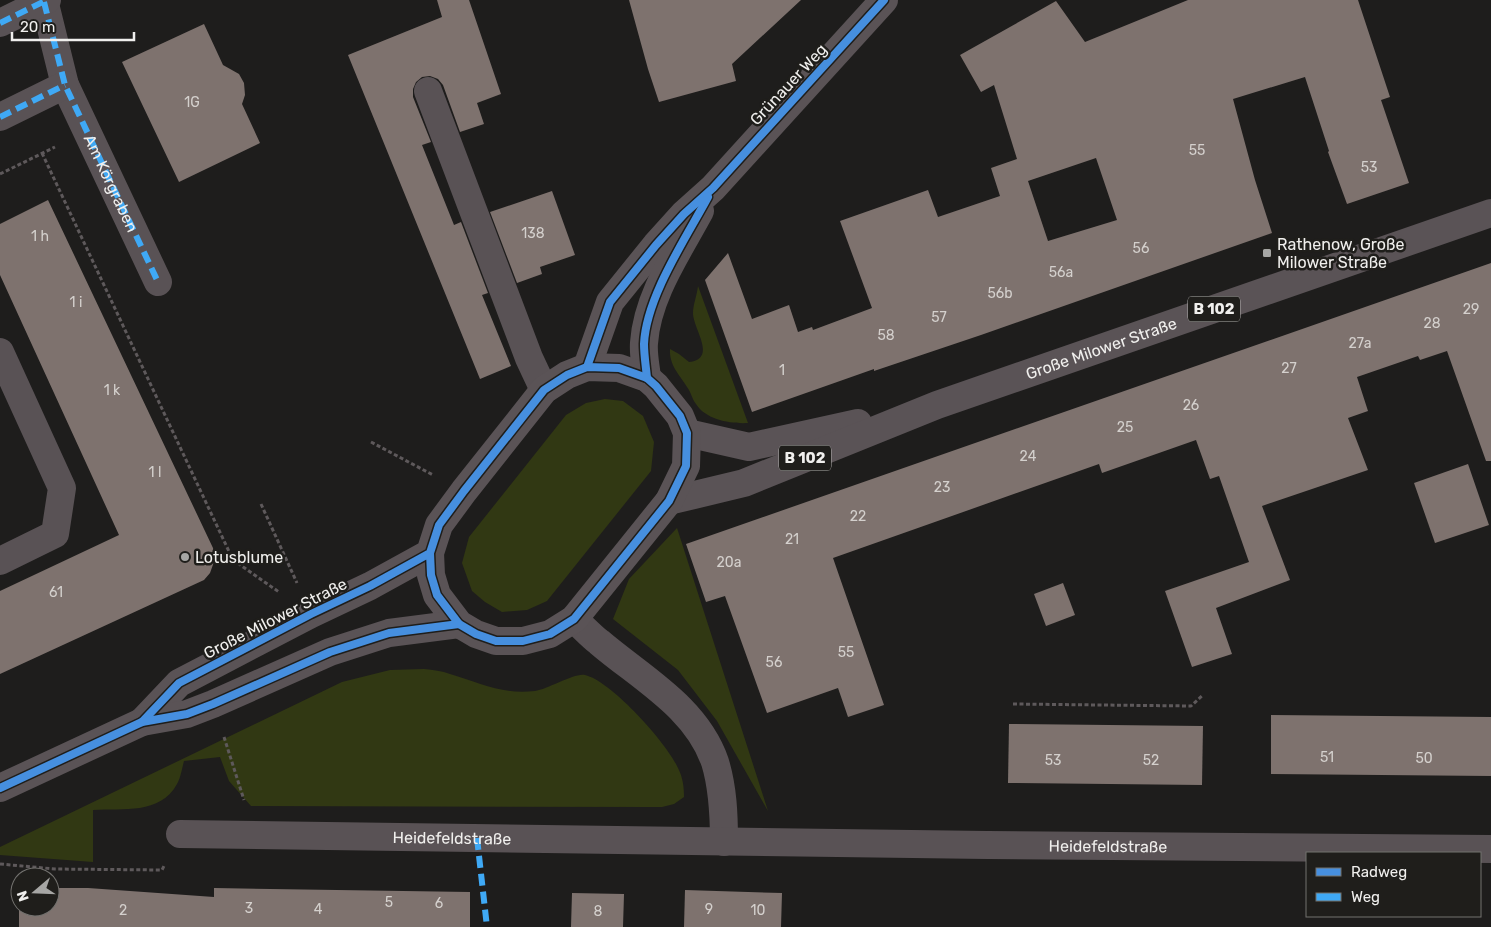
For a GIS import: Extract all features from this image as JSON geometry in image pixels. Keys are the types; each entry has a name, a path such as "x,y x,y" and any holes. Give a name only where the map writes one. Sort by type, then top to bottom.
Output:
{"main road":[{"name":"Grünauer Weg","path":"587,367 610,302 684,214 713,188 884,0"},
{"name":"Grünauer Weg","path":"647,378 644,344 650,314 660,285 713,188"},
{"name":"Große Milower Straße","path":"669,501 744,483 937,404 1491,213"},
{"path":"587,367 619,368 647,378 656,386 680,416 687,433 686,466 669,501 574,619 550,634 523,641 496,641 476,634 459,624 437,595 431,575 430,553 440,525 464,491 544,390 567,375 587,367"},
{"name":"Große Milower Straße","path":"687,433 749,447 937,404"},
{"name":"Große Milower Straße","path":"142,722 179,683 311,614 370,586 430,553"},
{"name":"Große Milower Straße","path":"0,788 142,722 187,714 330,652 389,633 459,624"}],"street":[{"name":"Am Körgraben","path":"0,23 45,1 65,85 158,282"},
{"path":"0,117 65,85"},
{"path":"428,92 528,358 544,390"},
{"path":"0,352 62,488 55,534 0,561"},
{"path":"574,619 599,642 673,700 701,733 715,762 724,801 724,842"},
{"name":"Heidefeldstraße","path":"180,834 724,842 1491,849"}],"path":[{"path":"0,174 86,132"},
{"path":"42,153 232,560 311,614"},
{"path":"371,442 464,491"},
{"path":"262,504 311,614"},
{"path":"1013,704 1191,706 1203,695"}],"green space":[{"path":"698,286 748,423 727,422 706,414 695,402 671,360 670,349 689,362 697,360 702,355 702,342 693,313"},
{"path":"605,399 623,401 643,416 654,442 651,471 547,601 527,610 502,612 485,602 472,591 462,563 469,537 566,415 586,403"},
{"path":"677,528 768,811 717,721 678,670 613,619 629,579"},
{"path":"424,669 444,672 502,690 523,692 535,691 581,675 596,680 623,700 651,729 672,757 680,772 684,797 674,804 662,807 251,806 229,781 220,757 184,761 177,784 170,794 161,801 140,808 93,810 93,862 0,855 0,847 342,682 390,670"}],"building":[{"path":"437,0 469,0 501,94 477,103 484,124 460,132 443,85 438,79 430,76 422,77 416,82 413,89 413,97 431,142 422,145 454,225 461,222 488,293 482,295 511,366 480,379 348,55 442,17"},
{"path":"629,0 801,0 732,64 736,81 659,102"},
{"path":"1188,0 1358,0 1390,97 1381,100 1409,183 1347,204 1328,152 1305,77 1233,99 1255,180 1272,233 981,335 874,371 874,369 752,412 705,280 728,253 752,319 789,305 798,332 812,327 813,330 872,308 840,221 928,190 938,217 1000,196 991,168 1017,159 994,85 981,92 960,55 1056,1 1085,42","holes":["1096,158 1117,220 1048,241 1028,181"]},
{"path":"204,24 223,65 239,74 244,83 245,95 242,104 260,143 179,182 122,62"},
{"path":"552,191 575,255 540,267 542,274 517,283 490,212"},
{"path":"48,200 213,548 215,559 210,573 204,580 0,674 0,591 119,535 0,275 0,224"},
{"path":"1491,263 1491,461 1486,461 1447,351 1420,360 1418,356 1357,377 1368,411 1348,418 1368,470 1262,506 1290,580 1216,608 1232,654 1192,667 1165,591 1249,562 1219,476 1210,479 1196,440 1102,473 1099,464 833,558 884,705 848,717 838,688 767,713 725,596 706,602 686,544"},
{"path":"1468,464 1489,525 1435,543 1414,483"},
{"path":"1063,583 1075,615 1046,626 1034,594"},
{"path":"1271,715 1491,717 1491,776 1271,774"},
{"path":"1009,724 1203,726 1202,785 1008,783"},
{"path":"60,888 88,888 214,897 214,888 470,892 470,927 19,927 19,917 60,917"},
{"path":"685,890 782,893 781,927 684,927"},
{"path":"572,893 624,894 623,927 571,927"}],"marked path":[{"path":"0,23 47,0"},
{"path":"44,2 65,85 158,282"},
{"path":"0,117 65,85"},
{"path":"477,838 487,927"}],"cycle path":[{"path":"587,367 610,302 656,245 684,214 713,188 884,0"},
{"path":"647,378 644,344 646,326 652,307 668,268 708,197"},
{"path":"142,722 179,683 311,614 370,586 430,553 439,525 464,491 544,390 567,375 587,367 619,368 647,378 656,386 680,416 687,433 686,466 669,501 574,619 550,634 523,641 496,641 476,634 459,624 437,595 431,575 430,553"},
{"path":"0,788 142,722 187,714 330,652 389,633 459,624"}],"place":[{"name":"Rathenow, Große Milower Straße","path":"1267,253"},
{"name":"Lotusblume","path":"185,557"}]}
